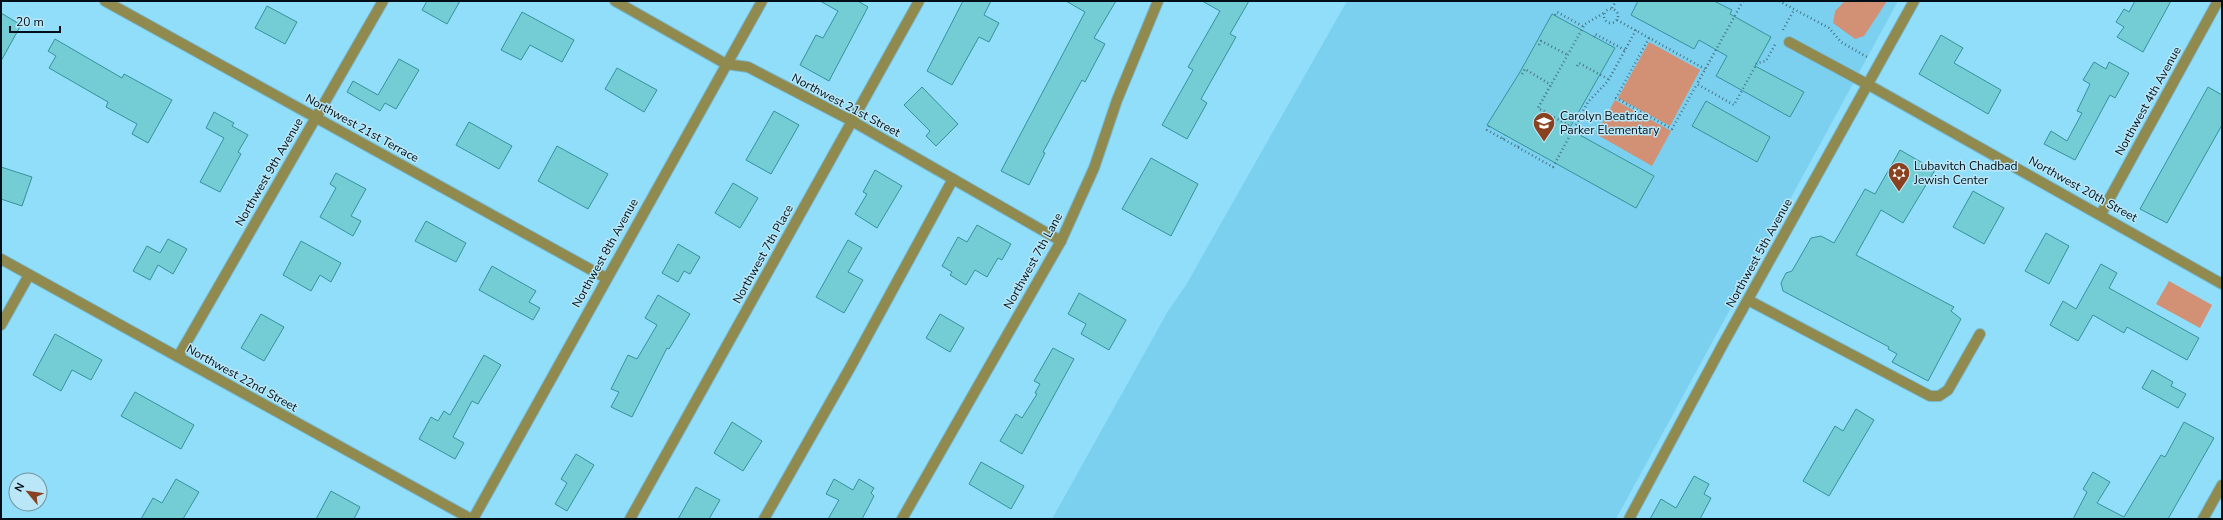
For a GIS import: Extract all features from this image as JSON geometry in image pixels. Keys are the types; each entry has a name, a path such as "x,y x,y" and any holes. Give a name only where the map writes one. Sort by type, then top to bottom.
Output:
{"street":[{"name":"Northwest 21st Terrace","path":"105,1 606,278"},
{"name":"Northwest 9th Avenue","path":"178,357 383,1"},
{"name":"Northwest 21st Street","path":"615,1 726,64 748,67 852,121 1061,241"},
{"name":"Northwest 8th Avenue","path":"472,519 762,1"},
{"name":"Northwest 7th Place","path":"630,519 919,1"},
{"name":"Northwest 7th Lane","path":"902,519 1061,241 1094,168 1117,100 1158,1"},
{"name":"Northwest 5th Avenue","path":"1629,519 1748,300 1914,1"},
{"name":"Northwest 4th Avenue","path":"2101,214 2218,1"},
{"name":"Northwest 20th Street","path":"1789,42 2101,214 2222,284"},
{"path":"764,519 851,366 953,179"},
{"name":"Northwest 22nd Street","path":"1,259 472,519"},
{"path":"1,325 29,275"},
{"path":"1748,300 1930,396 1939,396 1948,390 1980,334"},
{"path":"2203,519 2222,485"}],"path":[{"path":"1570,121 1568,125 1538,108 1584,27 1612,8 1616,1"},
{"path":"1649,38 1616,98 1672,129 1743,1"},
{"path":"1779,1 1829,28 1840,42 1867,57"},
{"path":"1612,8 1618,13 1617,20"},
{"path":"1780,35 1794,10"},
{"path":"1555,15 1557,12 1584,27"},
{"path":"1604,13 1606,21 1611,23 1617,20"},
{"path":"1617,20 1705,69"},
{"path":"1489,126 1487,130 1553,167 1588,102 1608,79 1636,30"},
{"path":"1594,37 1595,34 1624,50"},
{"path":"1539,45 1541,41 1568,55"},
{"path":"1697,84 1734,105 1757,63 1766,61 1776,42"},
{"path":"1577,66 1579,63 1608,79"},
{"path":"1522,74 1524,70 1551,85"},
{"path":"1503,139 1505,135"}],"shaded area":[{"name":"Carolyn Beatrice Parker Elementary","path":"1347,1 1898,1 1616,519 1052,519 1168,311 1186,285"},
{"path":"1845,1 1887,1 1864,36 1855,39 1833,23 1835,11"},
{"path":"1649,42 1700,70 1670,126 1618,98"},
{"path":"1615,100 1671,131 1652,166 1596,134"},
{"path":"2169,281 2212,305 2200,328 2156,304"}],"building":[{"path":"427,1 460,1 447,24 422,10"},
{"path":"820,1 858,1 868,7 829,81 800,65 816,35 823,38 838,11"},
{"path":"963,1 991,1 984,15 999,23 989,42 979,37 952,85 927,71"},
{"path":"1066,1 1116,1 1094,38 1105,44 1085,82 1082,80 1043,152 1045,153 1029,185 1001,171 1085,12"},
{"path":"1202,1 1249,1 1230,34 1236,37 1201,99 1207,103 1187,139 1162,125 1193,70 1188,67 1220,11"},
{"path":"1638,1 1714,1 1732,10 1730,14 1771,37 1755,66 1804,92 1790,117 1716,76 1727,56 1699,40 1694,49 1631,15"},
{"path":"2135,1 2171,1 2143,52 2117,37 2124,27 2116,22 2124,9 2129,12"},
{"path":"267,6 297,22 285,44 255,28"},
{"path":"522,12 574,40 562,62 530,45 521,60 501,50"},
{"path":"1,13 21,25 1,61"},
{"path":"1552,14 1615,48 1569,129 1654,176 1636,208 1487,125 1520,72"},
{"path":"1941,35 1963,48 1954,63 2001,90 1988,114 1919,74"},
{"path":"55,39 122,78 124,74 172,100 148,143 132,134 137,124 106,107 108,102 49,68 56,56 48,51"},
{"path":"399,59 419,70 396,109 385,103 380,111 347,92 353,81 378,95"},
{"path":"2094,62 2106,69 2109,62 2129,73 2115,98 2110,95 2075,160 2044,144 2051,131 2067,141 2082,113 2077,111 2090,84 2083,80"},
{"path":"617,68 657,90 644,112 605,89"},
{"path":"922,87 958,124 936,146 926,136 930,131 904,105"},
{"path":"2208,87 2222,95 2222,125 2167,223 2140,209"},
{"path":"1706,101 1770,137 1757,162 1692,126"},
{"path":"774,111 799,125 771,174 746,160"},
{"path":"214,112 234,123 232,126 248,135 238,152 241,154 220,192 200,182 224,138 206,128"},
{"path":"469,122 512,146 499,169 456,145"},
{"path":"557,146 608,174 588,209 538,181"},
{"path":"1900,150 1935,170 1903,223 1881,210 1856,255 1954,307 1951,311 1961,319 1928,381 1892,362 1897,354 1888,349 1889,347 1783,291 1781,283 1786,273 1792,271 1811,238 1821,236 1834,243 1865,189 1875,194"},
{"path":"1151,158 1198,184 1171,236 1122,209"},
{"path":"1,167 32,177 22,206 1,199"},
{"path":"875,170 902,186 877,228 855,214 867,194 863,192"},
{"path":"336,173 366,189 351,216 361,221 353,236 320,217 336,188 330,184"},
{"path":"733,183 758,198 740,228 715,213"},
{"path":"1973,191 2004,208 1984,244 1953,227"},
{"path":"426,221 466,243 456,262 415,241"},
{"path":"977,225 1011,244 1002,260 998,258 987,277 975,270 966,285 950,275 952,272 942,266 958,237 967,242"},
{"path":"2046,233 2069,246 2049,284 2025,271"},
{"path":"168,239 187,249 173,274 158,265 150,280 133,271 147,246 160,253"},
{"path":"848,240 862,248 848,272 863,280 844,313 816,297"},
{"path":"301,241 341,263 331,282 320,275 311,291 283,275"},
{"path":"678,244 700,257 690,274 684,271 678,282 662,273"},
{"path":"2101,264 2117,273 2109,288 2199,338 2187,360 2127,327 2124,333 2093,315 2078,341 2050,325 2063,301 2076,309"},
{"path":"492,266 536,291 529,302 540,308 533,320 479,290"},
{"path":"1079,293 1126,320 1109,350 1081,334 1086,324 1068,314"},
{"path":"658,295 690,314 669,349 667,348 632,417 611,407 619,392 611,389 628,355 637,359 657,325 645,318"},
{"path":"261,314 284,327 264,361 241,348"},
{"path":"940,314 964,328 950,352 926,338"},
{"path":"55,334 102,360 91,380 72,370 61,391 33,375"},
{"path":"1053,348 1074,359 1022,454 1000,441 1016,414 1022,418 1037,394 1035,393 1040,384 1034,381"},
{"path":"484,355 501,365 478,404 472,401 453,437 464,443 455,459 419,439 431,417 438,421 444,411 450,415"},
{"path":"2152,370 2173,382 2171,386 2186,394 2178,408 2142,388"},
{"path":"135,392 194,425 181,449 121,416"},
{"path":"1856,409 1874,420 1829,496 1803,481 1835,426 1843,431"},
{"path":"732,422 762,441 743,471 714,453"},
{"path":"2184,422 2214,438 2168,519 2073,519 2087,492 2083,489 2093,472 2110,482 2097,503 2124,517 2161,455 2165,457"},
{"path":"576,454 594,465 567,511 555,504 567,483 561,479"},
{"path":"981,462 1024,486 1011,509 969,484"},
{"path":"1694,476 1709,484 1704,494 1711,498 1700,519 1650,519 1661,499 1676,508"},
{"path":"176,479 199,492 183,519 141,519 153,498 162,503"},
{"path":"834,479 853,490 859,479 874,488 871,493 874,496 862,519 828,519 839,500 826,494"},
{"path":"696,487 720,500 709,519 678,519"},
{"path":"331,491 360,507 354,519 316,519"}],"place":[{"name":"Carolyn Beatrice Parker Elementary","path":"1544,142"},
{"name":"Lubavitch Chadbad Jewish Center","path":"1899,192"}]}
